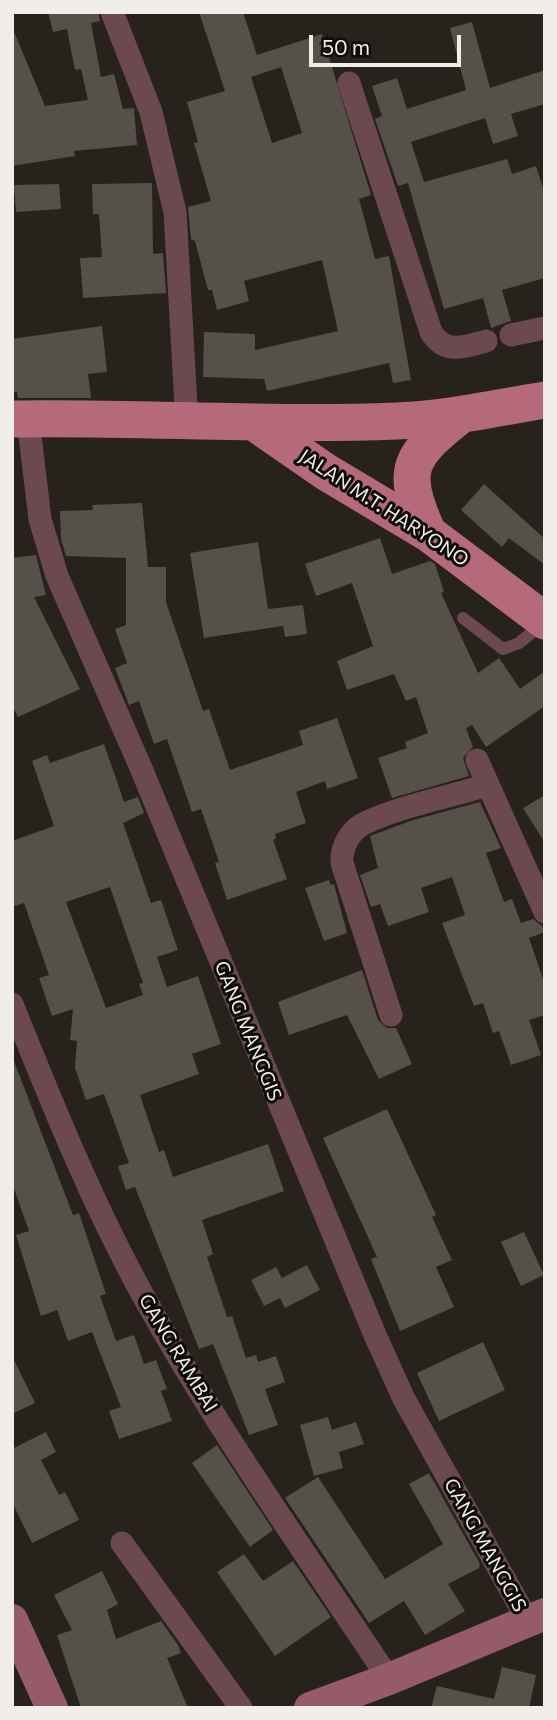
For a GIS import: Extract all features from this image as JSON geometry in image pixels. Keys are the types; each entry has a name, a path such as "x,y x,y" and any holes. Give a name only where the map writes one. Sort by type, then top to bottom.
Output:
{"main road":[{"path":"20,419 187,423 399,421 545,400"},
{"path":"428,533 413,499 415,462 428,441 462,414"},
{"name":"JALAN M.T. HARYONO","path":"255,423 327,472 428,533 545,621"}],"street":[{"path":"112,12 151,112 175,212 187,423"},
{"path":"349,83 431,332 437,342 454,349 486,341"},
{"path":"511,335 545,328"},
{"name":"GANG MANGGIS","path":"20,419 40,519 57,576 141,768 374,1335 410,1410 536,1618"},
{"path":"477,760 545,912"},
{"path":"391,1015 342,863 341,852 346,841 363,823 488,785"},
{"name":"GANG RAMBAI","path":"12,1004 79,1167 140,1289 212,1410 390,1679"},
{"path":"122,1543 241,1708"},
{"path":"310,1708 390,1679 536,1618"},
{"path":"12,1620 52,1708"}],"lane":[{"path":"463,618 503,649 519,643 545,621"}],"building":[{"path":"48,12 98,12 100,21 91,23 101,77 114,74 123,109 134,108 137,145 74,151 75,156 12,166 12,27 45,106 88,100 81,69 75,70 67,29 53,32"},
{"path":"199,12 243,12 257,55 322,34 371,195 359,199 375,259 389,256 411,380 393,383 389,363 267,391 264,379 203,377 204,332 255,334 255,350 338,331 322,260 244,281 249,301 217,310 212,290 208,290 195,241 191,239 188,207 211,201 194,143 198,142 187,102 225,91","holes":["281,67 302,133 272,143 251,77"]},
{"path":"472,22 490,88 545,70 545,104 511,114 518,136 493,144 485,118 411,142 424,182 507,159 512,174 536,166 545,194 545,278 502,290 511,321 491,328 483,298 444,309 408,183 398,186 375,119 382,116 372,86 397,78 407,109 466,90 450,28"},
{"path":"152,183 153,254 163,253 166,293 83,298 80,258 102,257 99,214 93,214 92,184"},
{"path":"59,184 61,209 16,212 14,185"},
{"path":"102,326 107,372 88,374 91,398 18,398 17,392 12,392 12,339"},
{"path":"484,484 545,539 545,565 509,538 502,547 461,510"},
{"path":"142,503 148,567 166,567 166,602 203,711 209,709 230,770 303,745 299,731 337,718 358,778 327,789 325,781 296,792 306,823 275,834 276,838 273,840 287,879 227,900 215,863 219,862 201,809 192,812 167,739 154,744 139,701 129,705 115,668 127,663 115,629 126,625 126,558 66,556 61,539 60,511 93,510 92,505"},
{"path":"380,538 392,574 430,561 435,564 444,592 441,593 478,673 499,658 520,689 545,671 545,706 486,747 472,725 466,728 473,747 463,758 469,776 392,798 378,758 407,748 405,742 428,733 416,697 406,701 394,674 347,690 337,661 373,646 352,583 316,596 305,564"},
{"path":"258,542 268,609 303,605 307,634 285,637 283,626 204,638 190,553"},
{"path":"36,555 46,595 34,597 80,689 18,717 12,706 12,558"},
{"path":"104,744 124,802 138,797 144,813 123,823 151,903 161,900 178,950 157,957 167,987 198,976 221,1044 192,1054 199,1074 140,1095 159,1152 164,1150 173,1177 268,1144 284,1191 202,1220 213,1254 207,1257 227,1317 232,1316 246,1358 256,1355 258,1362 276,1356 285,1382 265,1389 278,1425 249,1435 213,1344 199,1349 135,1187 126,1190 118,1166 129,1163 104,1094 86,1100 75,1068 77,1041 70,1040 73,1009 52,1016 39,978 49,975 24,903 12,907 12,841 54,826 32,761 47,755 50,763","holes":["110,887 143,983 139,984 143,995 106,1008 66,902"]},
{"path":"545,795 545,843 523,808"},
{"path":"480,802 501,848 486,853 504,902 512,899 521,923 533,919 545,932 529,938 545,985 545,1015 529,1020 541,1055 511,1065 499,1031 493,1033 483,1003 474,1006 442,923 465,915 452,877 421,888 429,912 388,926 380,904 371,907 360,875 378,868 370,836 413,820"},
{"path":"329,880 331,885 334,884 347,933 324,941 305,888"},
{"path":"362,970 378,1020 387,1028 396,1028 412,1064 379,1079 347,1015 289,1035 278,1002"},
{"path":"12,1056 73,1215 79,1213 106,1294 100,1296 116,1341 134,1335 144,1364 156,1360 167,1389 161,1391 172,1421 119,1439 109,1411 121,1407 92,1332 68,1341 57,1310 41,1316 16,1235 29,1231 12,1183"},
{"path":"387,1109 436,1215 432,1217 452,1260 436,1267 454,1307 400,1331 371,1259 377,1257 323,1138"},
{"path":"524,1232 544,1275 521,1286 501,1242"},
{"path":"307,1265 320,1290 285,1308 280,1298 264,1306 251,1280 276,1267 282,1278"},
{"path":"483,1342 505,1390 439,1421 417,1373"},
{"path":"12,1356 35,1403 12,1414"},
{"path":"328,1417 332,1430 356,1422 364,1444 339,1452 343,1468 314,1476 300,1425"},
{"path":"46,1432 56,1452 41,1460 59,1495 65,1492 79,1520 32,1543 12,1502 12,1449"},
{"path":"217,1445 273,1530 250,1547 192,1463"},
{"path":"429,1473 480,1564 479,1568 448,1584 465,1611 425,1635 404,1601 369,1623 285,1498 318,1477 385,1579 443,1544 409,1484"},
{"path":"244,1554 263,1581 293,1561 331,1617 275,1656 217,1572"},
{"path":"102,1571 118,1604 107,1610 116,1639 161,1621 178,1645 181,1653 167,1658 188,1708 81,1708 57,1635 72,1630 54,1595"},
{"path":"502,1667 536,1675 529,1708 431,1708 437,1686 494,1699"}]}
